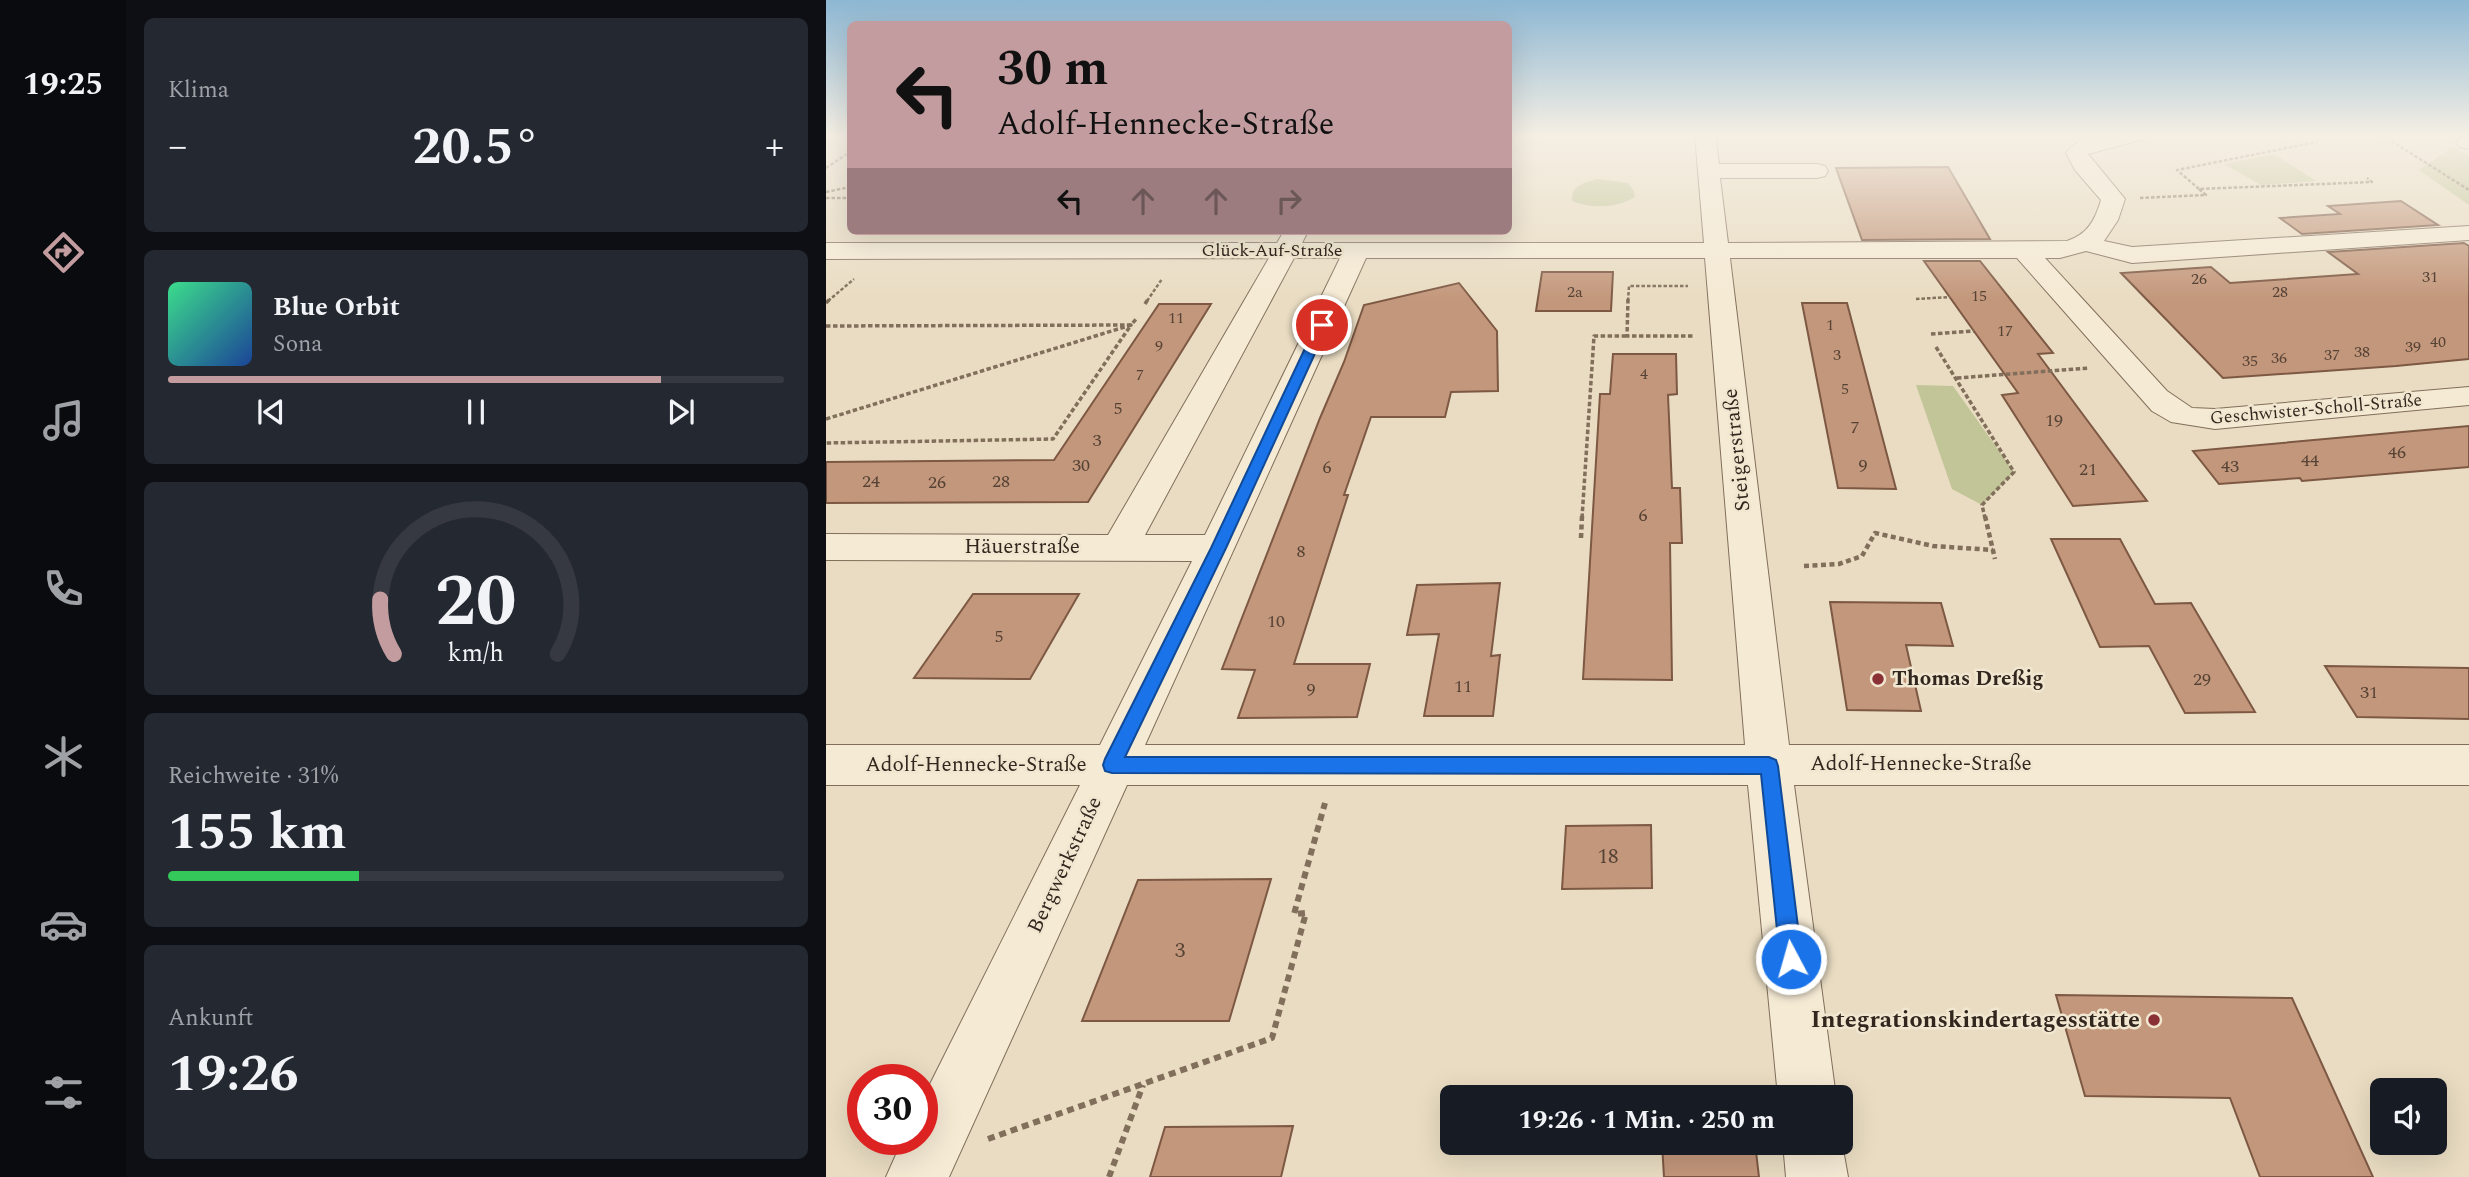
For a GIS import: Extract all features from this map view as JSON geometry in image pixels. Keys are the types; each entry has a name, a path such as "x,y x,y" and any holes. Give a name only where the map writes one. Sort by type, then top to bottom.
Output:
{"street":[{"name":"Steigerstraße","path":"1711,190 1769,766 1806,1085"},
{"path":"2087,244 2108,218 2113,199 2105,190"},
{"path":"1717,251 2025,251 2060,250 2087,244 2132,255 2469,233"},
{"path":"1119,548 1291,240"},
{"name":"Glück-Auf-Straße","path":"826,251 1291,240 1357,250 1717,251"},
{"name":"Bergwerkstraße","path":"921,1169 1218,548 1357,250"},
{"name":"Geschwister-Scholl-Straße","path":"2025,251 2170,412 2196,419 2469,396"},
{"name":"Häuerstraße","path":"826,547 1218,548"},
{"name":"Adolf-Hennecke-Straße","path":"826,765 2469,765"},
{"path":"1814,1155 1816,1177"}],"path":[{"path":"2113,199 2206,195 2200,190"},
{"path":"826,198 847,198"},
{"path":"826,303 857,276"},
{"path":"1145,304 1164,276"},
{"path":"1627,336 1629,286 1720,286"},
{"path":"826,293 837,293"},
{"path":"1916,299 1950,297"},
{"path":"826,443 1053,439 1137,317"},
{"path":"826,326 1131,325"},
{"path":"826,419 1131,325"},
{"path":"1931,334 1974,331"},
{"path":"1581,538 1588,395 1594,336 1726,336"},
{"path":"1936,347 2014,472 1982,505 1995,559"},
{"path":"1957,379 2127,365"},
{"path":"1804,566 1839,564 1861,556 1875,533 1903,542 1948,549 1993,550"},
{"path":"921,1169 1272,1038 1306,914 1294,914 1335,765"},
{"path":"1109,1177 1144,1084"}],"green space":[{"path":"1633,190 1635,197 1604,206 1587,205 1572,201 1574,191"},
{"path":"2447,190 2469,190 2469,205"},
{"path":"1916,385 1953,386 2014,472 1982,505 1952,489"}],"building":[{"path":"1844,190 1961,190 1990,239 1862,240"},
{"path":"2401,201 2438,225 2302,234 2280,218 2340,214 2328,206"},
{"path":"2464,243 2469,246 2469,359 2396,366 2223,378 2121,273 2211,267 2230,283 2358,274 2328,252"},
{"path":"1924,261 1980,261 2053,353 2038,354 2147,501 2073,506 2002,395 2018,393"},
{"path":"1542,272 1613,272 1611,311 1536,311"},
{"path":"1459,283 1497,331 1498,391 1451,392 1445,417 1371,417 1344,495 1348,495 1294,664 1370,664 1357,717 1238,718 1255,670 1222,669 1364,305"},
{"path":"1802,303 1847,303 1896,489 1838,488"},
{"path":"1159,304 1211,304 1088,502 826,503 826,462 1054,460"},
{"path":"1613,354 1676,354 1677,394 1668,395 1672,488 1680,488 1682,543 1670,543 1672,680 1583,679 1600,394 1610,394"},
{"path":"2469,426 2469,467 2302,481 2300,478 2219,484 2193,451"},
{"path":"2051,539 2120,539 2155,604 2191,603 2255,712 2185,713 2149,646 2100,647"},
{"path":"1500,583 1491,656 1500,655 1493,716 1424,716 1439,634 1407,635 1417,585"},
{"path":"973,594 1079,594 1030,679 914,678"},
{"path":"1830,602 1941,603 1953,646 1906,645 1921,711 1847,710"},
{"path":"2325,666 2469,668 2469,719 2357,717"},
{"path":"1651,825 1652,888 1562,889 1566,826"},
{"path":"1271,879 1229,1021 1082,1021 1138,880"},
{"path":"2056,995 2292,998 2373,1177 2260,1177 2230,1098 2085,1096"},
{"path":"1293,1126 1281,1177 1150,1177 1165,1127"},
{"path":"1663,1155 1756,1155 1759,1177 1664,1177"}],"place":[{"name":"Thomas Dreßig","path":"1878,679"},
{"name":"Integrationskindertagesstätte","path":"2154,1020"}],"route":[{"path":"1322,325 1218,548 1112,765 1769,766 1791,959"}]}
